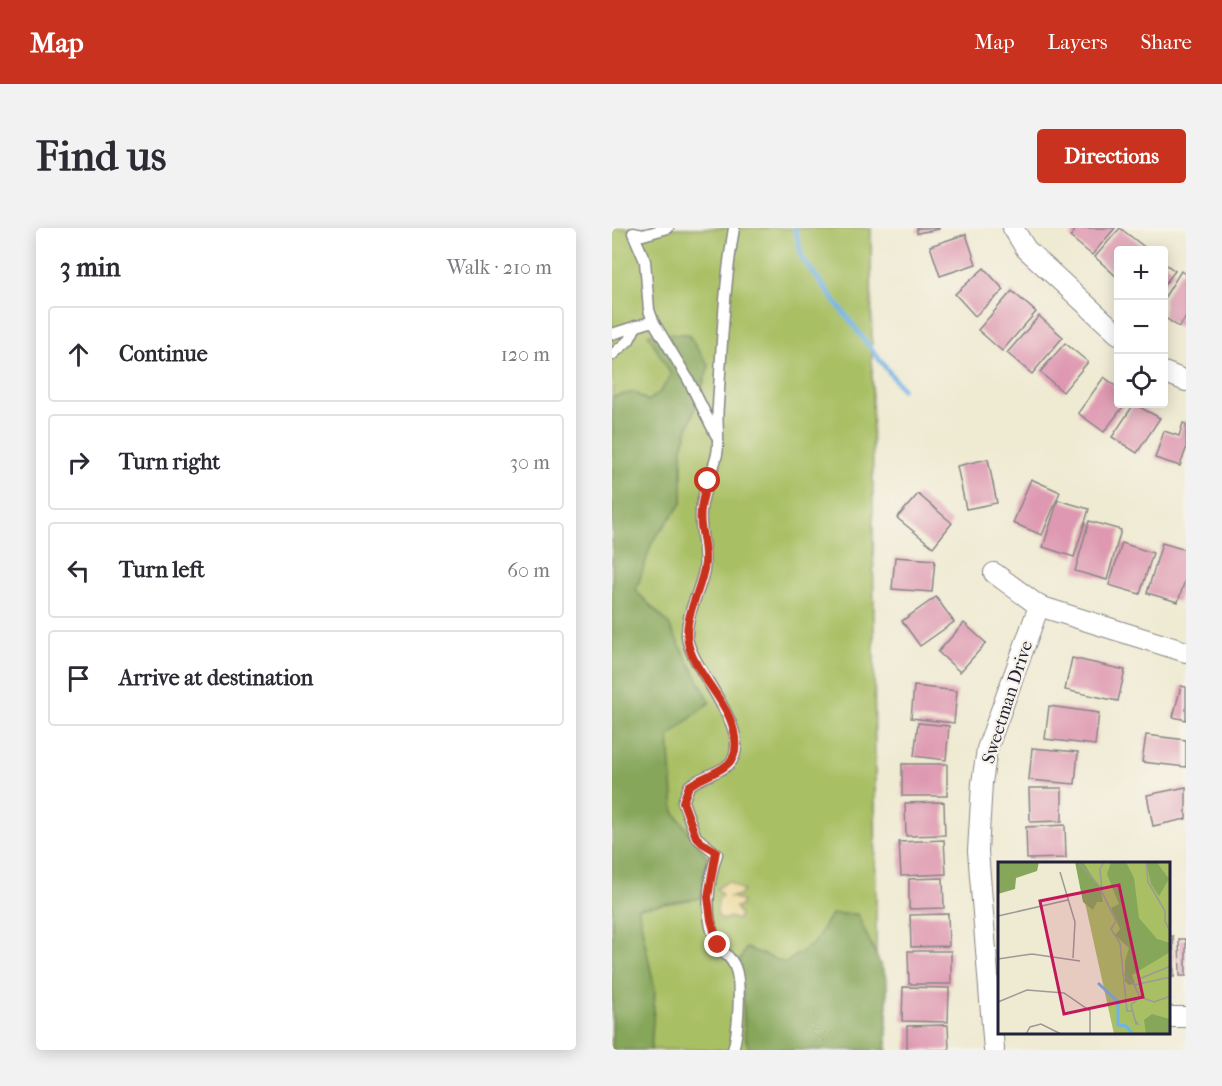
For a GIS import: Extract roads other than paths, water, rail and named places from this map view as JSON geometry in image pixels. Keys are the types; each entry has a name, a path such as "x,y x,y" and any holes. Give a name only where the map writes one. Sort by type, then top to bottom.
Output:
{"street":[{"path":"1013,228 1026,249 1114,329"},
{"path":"1168,374 1186,381"},
{"path":"994,573 1039,606 1186,652"},
{"name":"Sweetman Drive","path":"994,1050 996,1021 978,851 982,783 987,749 1039,606"}],"lane":[{"path":"631,230 644,235 669,228"},
{"path":"734,228 728,266 716,435 717,456 700,513 705,563 691,610 687,636 696,664 722,702 732,730 735,750 728,765 689,786 683,802 696,837 716,851 708,897 709,909 718,945 735,967 738,979 737,1047"},
{"path":"631,230 645,261 649,310 653,321 688,379 716,435"},
{"path":"612,334 653,321"},
{"path":"612,355 629,340 636,326"}],"waterway":[{"path":"795,228 802,258 902,389"}]}
